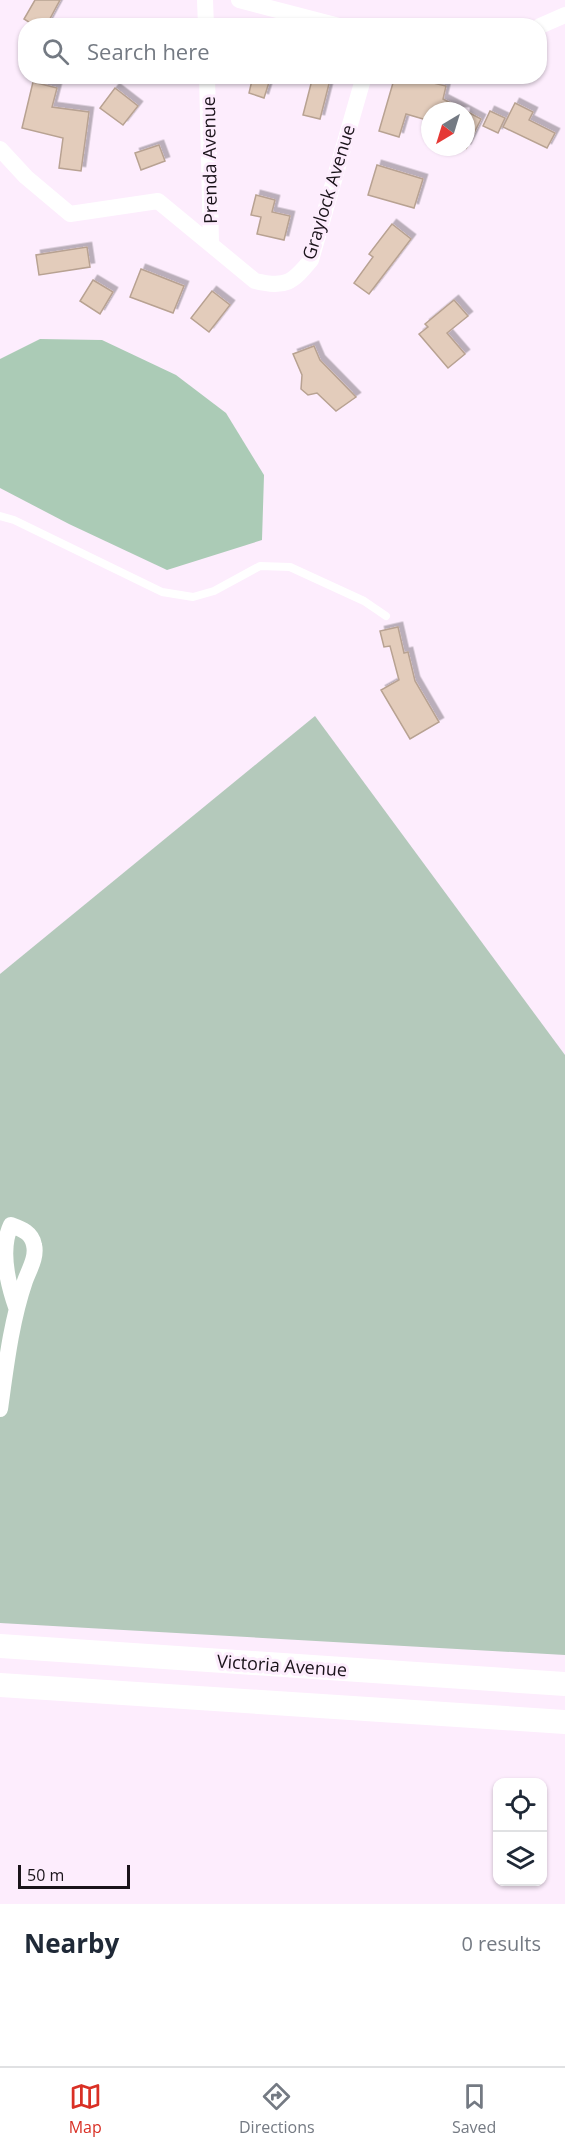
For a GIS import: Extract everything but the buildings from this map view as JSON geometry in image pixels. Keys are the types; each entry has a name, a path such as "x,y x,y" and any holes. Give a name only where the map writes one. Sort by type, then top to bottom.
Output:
{"main road":[{"name":"Victoria Avenue","path":"0,1646 565,1684"},
{"name":"Victoria Avenue","path":"0,1684 565,1722"}],"street":[{"path":"205,0 206,18"},
{"path":"239,0 308,18"},
{"path":"547,23 565,15"},
{"name":"Prenda Avenue","path":"207,84 211,243"},
{"name":"Graylock Avenue","path":"0,149 26,177 70,214 158,201 255,281 275,285 297,278 311,260 362,84"},
{"path":"0,1409 16,1307"}],"lane":[{"path":"0,516 14,520 162,592 194,597 213,591 260,566 290,567 364,601 386,616"}],"green space":[{"path":"40,339 102,340 176,375 226,413 264,475 262,540 167,570 69,524 0,488 0,359"},
{"path":"315,716 565,1055 565,1655 0,1623 0,974"}]}
